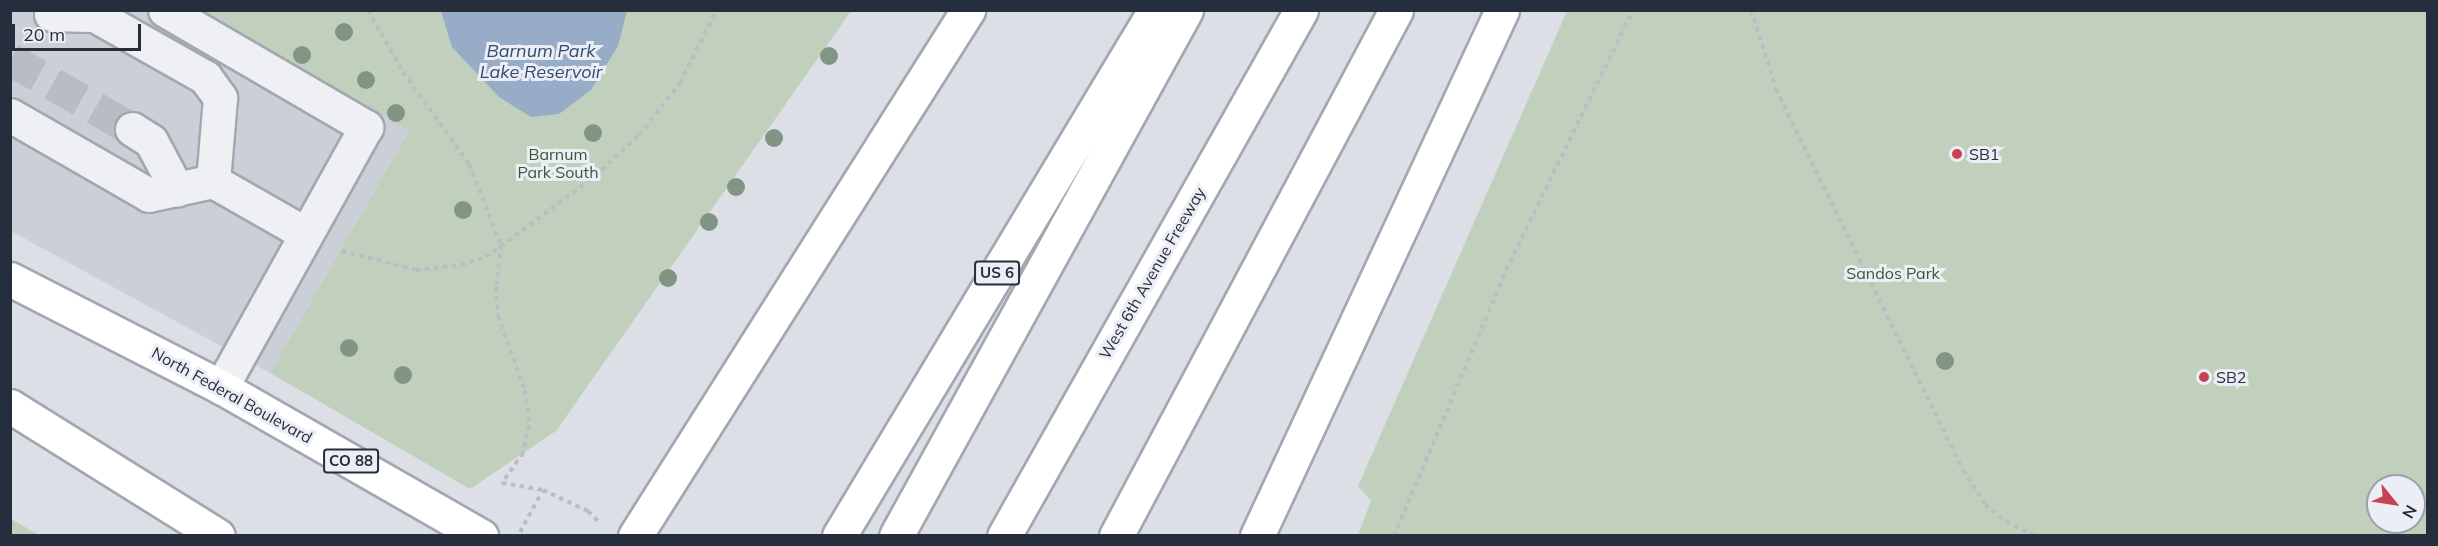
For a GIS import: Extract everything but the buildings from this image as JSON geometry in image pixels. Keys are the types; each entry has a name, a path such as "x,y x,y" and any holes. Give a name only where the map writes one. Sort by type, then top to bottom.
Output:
{"main road":[{"path":"619,531 968,10"},
{"name":"US 6","path":"839,536 1155,10"},
{"path":"896,536 1186,10"},
{"name":"West 6th Avenue Freeway","path":"1004,536 1301,10"},
{"path":"1116,536 1396,10"},
{"path":"1257,536 1502,10"},
{"name":"North Federal Boulevard","path":"10,279 221,387 481,536"},
{"path":"10,406 218,536"}],"lane":[{"path":"165,10 366,127 221,387"},
{"path":"51,14 89,13 205,77 220,98 213,181"},
{"path":"10,115 149,195 213,181 306,234"},
{"path":"132,129 151,141 177,190"}],"path":[{"path":"368,10 403,72 469,164 501,245 496,287 498,316 525,390 529,425 523,453 502,483 543,490 588,511 619,531"},
{"path":"306,234 333,249 394,268 416,270 461,265 486,257 595,176 639,135 680,83 717,10"},
{"path":"1394,536 1510,262 1634,10"},
{"path":"1751,10 1776,89 1962,470 1992,510 2006,522 2036,536"},
{"path":"2422,10 2427,13"},
{"path":"518,536 543,490"}],"shaded area":[{"path":"11,11 202,11 409,131 270,373 11,231"}],"green space":[{"name":"Barnum Park South","path":"202,11 851,11 556,431 470,489 270,373 409,131"},
{"name":"Sandos Park","path":"1567,11 2427,11 2427,535 1358,535 1371,501 1358,486"},
{"path":"11,519 39,535 11,535"}],"water":[{"name":"Barnum Park Lake Reservoir","path":"441,10 627,11 618,46 591,90 559,114 531,117 499,97 452,47"}],"tunnel":[{"path":"10,59 132,129"}],"place":[{"name":"SB1","path":"1957,154"},
{"name":"SB2","path":"2204,377"}]}
